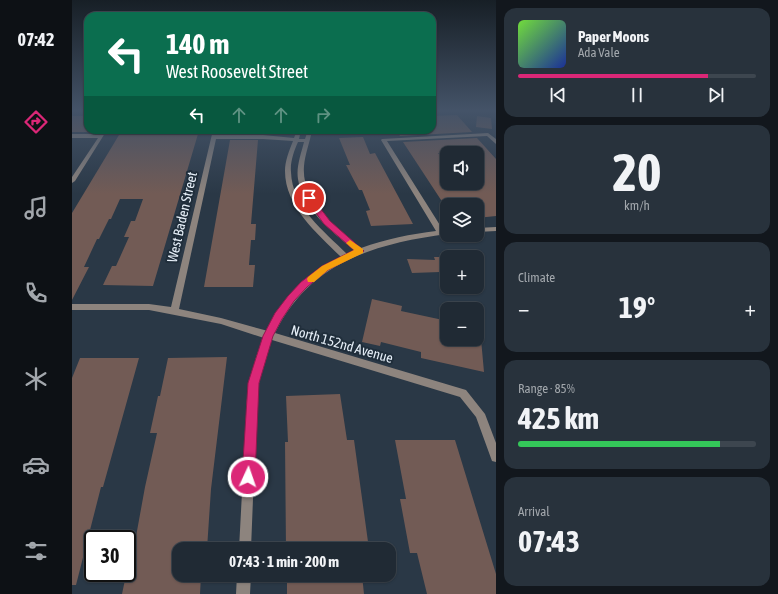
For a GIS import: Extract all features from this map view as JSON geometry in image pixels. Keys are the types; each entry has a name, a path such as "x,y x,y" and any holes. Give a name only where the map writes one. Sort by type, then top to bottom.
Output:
{"street":[{"path":"72,181 101,138"},
{"name":"West Baden Street","path":"174,310 214,138"},
{"path":"271,138 307,140 301,172 309,198 327,222 360,251"},
{"path":"424,138 384,140 440,227"},
{"path":"296,140 288,172 296,199 304,214 346,257"},
{"path":"484,230 496,229"},
{"path":"245,542 254,383 268,336 279,316 291,299 304,285 325,268 346,257 386,242 406,237 440,233"},
{"name":"North 152nd Avenue","path":"73,310 148,307 174,310 221,321 463,393 480,414 496,457"},
{"path":"243,594 244,582"}],"building":[{"path":"117,138 197,138 153,286 103,285 112,266 116,266 129,237 124,237 131,221 135,221 143,199 120,199 111,219 109,219 99,239 97,239 84,267 89,267 72,300 72,213"},
{"path":"339,138 363,138 370,154 375,153 413,224 371,226 366,211 370,210 362,190 359,190 346,165 350,165"},
{"path":"477,138 496,159 496,216 484,217 484,198 440,198 403,142"},
{"path":"230,140 258,140 251,224 256,224 255,240 251,240 249,265 255,265 253,287 204,287"},
{"path":"434,257 440,257 440,272 412,273 407,259 435,260"},
{"path":"372,299 402,306 401,311 440,319 440,346 482,346 484,372 421,358 421,352 381,342 380,346 362,342"},
{"path":"227,357 211,489 207,542 172,542 172,582 201,582 200,594 122,594 125,582 136,582 136,536 157,433 150,433 168,358"},
{"path":"80,358 139,358 103,487 101,487 90,530 84,530 84,554 76,585 72,585 72,378"},
{"path":"340,394 347,440 354,440 368,542 286,542 285,442 288,442 286,396"},
{"path":"395,440 455,440 496,574 496,594 427,594 417,553 410,553 400,499 406,499"},
{"path":"287,582 363,582 364,594 287,594"}],"slow traffic":[{"path":"311,279 325,268 360,251 350,243"}],"route":[{"path":"248,477 254,383 268,336 279,316 291,299 304,285 325,268 360,251 320,215 309,198"}]}
